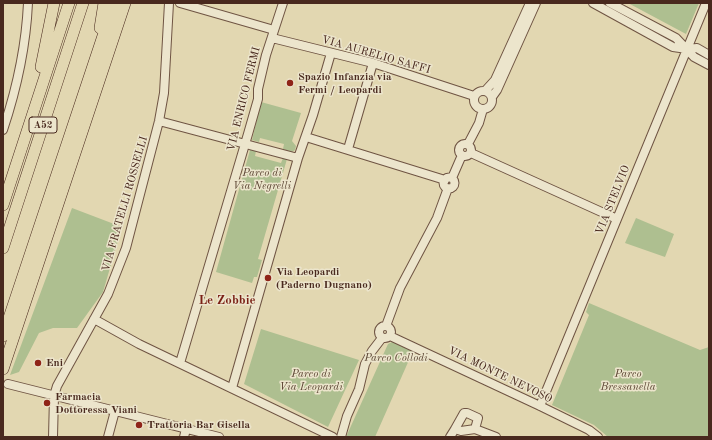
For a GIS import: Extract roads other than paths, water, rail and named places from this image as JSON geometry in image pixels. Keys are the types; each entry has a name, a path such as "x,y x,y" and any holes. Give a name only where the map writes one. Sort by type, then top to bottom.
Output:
{"highway":[{"path":"27,127 54,3"},
{"name":"A52","path":"3,205 27,127 69,3"},
{"name":"A52","path":"3,248 83,3"},
{"path":"65,151 78,95 100,28 104,3"},
{"path":"3,336 114,3"},
{"path":"3,369 125,3"}],"street":[{"path":"3,130 18,82 26,29 28,3"},
{"name":"VIA FRATELLI ROSSELLI","path":"54,396 63,374 116,278 126,248 159,121 164,93 169,3"},
{"name":"VIA AURELIO SAFFI","path":"180,3 331,53 373,63 474,96"},
{"name":"VIA ENRICO FERMI","path":"180,363 258,99 263,68 283,3"},
{"path":"483,109 475,105 474,96 479,92 485,91 495,80 530,3"},
{"path":"449,179 462,155 460,150 461,146 468,144 479,124 483,109 490,105 536,3"},
{"path":"593,3 673,47 687,49 697,48 709,55"},
{"path":"610,3 676,38 694,57 709,65"},
{"name":"VIA STELVIO","path":"540,406 706,3"},
{"path":"232,388 298,158 306,138 331,53"},
{"path":"348,150 373,63"},
{"path":"485,91 492,98"},
{"path":"159,121 298,158"},
{"path":"306,138 449,179 454,185 448,188 438,218 402,284 386,326 379,330 382,338"},
{"path":"468,144 471,149 470,153"},
{"path":"470,153 618,219"},
{"path":"462,155 467,156 470,153"},
{"path":"94,319 180,363 333,437 347,416"},
{"path":"382,338 388,338 390,336 391,330 386,326"},
{"name":"VIA MONTE NEVOSO","path":"390,336 540,406 588,434 598,437"},
{"path":"341,437 368,358 382,338"},
{"path":"8,384 115,411 185,433 218,437"},
{"path":"53,437 54,396"},
{"path":"108,437 115,411"},
{"path":"450,437 464,413 478,418 475,429"},
{"path":"455,430 461,431 475,429 496,437"}],"place":[{"name":"Spazio Infanzia via Fermi / Leopardi","path":"290,83"},
{"name":"Via Leopardi (Paderno Dugnano)","path":"268,278"},
{"name":"Eni","path":"38,363"},
{"name":"Farmacia Dottoressa Viani","path":"47,403"},
{"name":"Trattoria Bar Gisella","path":"139,425"}],"district":[{"name":"Le Zobbie","path":"227,301"}],"park label":[{"name":"Parco di Via Negrelli","path":"262,179"},
{"name":"Parco Collodi","path":"396,358"},
{"name":"Parco di Via Leopardi","path":"311,380"},
{"name":"Parco Bressanella","path":"628,380"}]}
